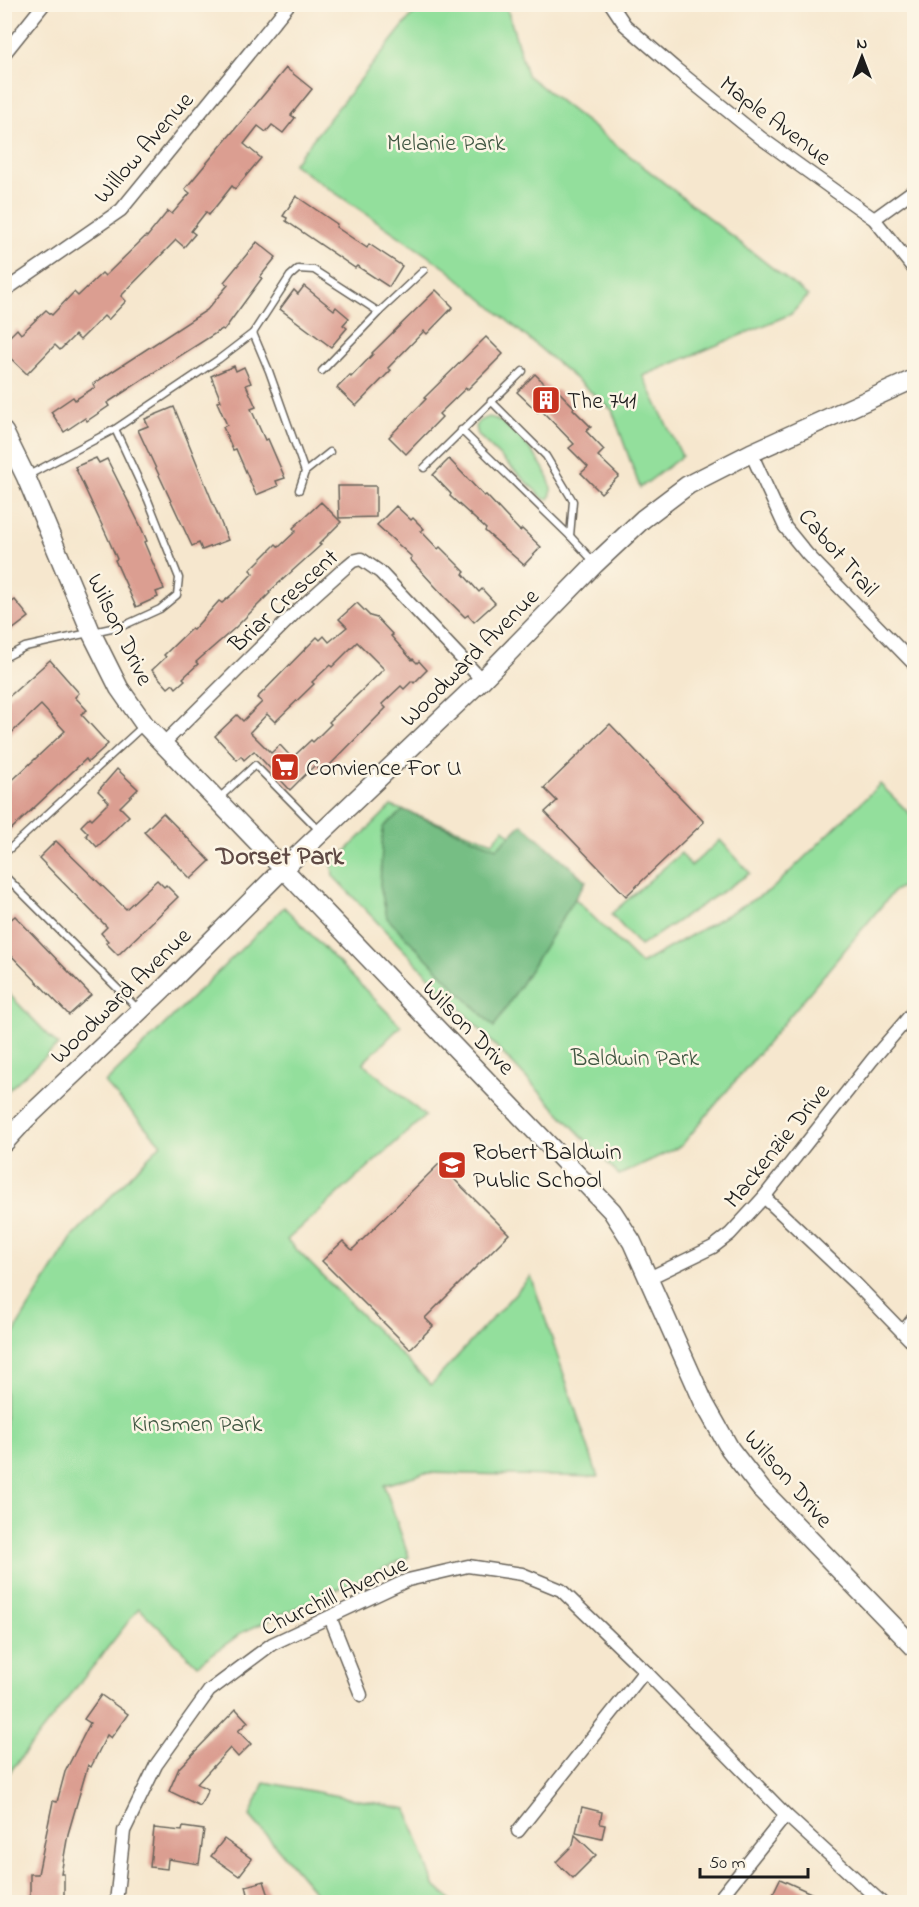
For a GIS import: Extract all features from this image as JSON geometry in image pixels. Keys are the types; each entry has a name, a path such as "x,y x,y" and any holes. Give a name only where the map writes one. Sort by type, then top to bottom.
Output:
{"street":[{"path":"4,54 44,4"},
{"name":"Willow Avenue","path":"4,291 121,210 289,4"},
{"name":"Maple Avenue","path":"611,4 625,25 676,69 761,138 874,219 915,269"},
{"path":"874,219 915,190"},
{"name":"Woodward Avenue","path":"4,1143 321,833 482,680 595,564 643,519 688,485 751,453 915,379"},
{"name":"Wilson Drive","path":"6,442 26,477 91,632 118,688 145,725 612,1210 632,1242 704,1403 730,1449 761,1489 915,1647"},
{"name":"Cabot Trail","path":"751,453 785,527 807,554 915,663"},
{"name":"Briar Crescent","path":"163,744 297,611 353,561 361,559 380,572 482,680"},
{"name":"Mackenzie Drive","path":"649,1278 712,1247 730,1234 764,1197 872,1060 915,1011"},
{"path":"764,1197 856,1284 915,1344"},
{"path":"903,1332 915,1318"},
{"name":"Churchill Avenue","path":"116,1902 124,1831 156,1765 208,1691 272,1644 408,1580 468,1566 522,1574 561,1590 645,1671 786,1815 881,1902"},
{"path":"330,1617 361,1695"},
{"path":"519,1831 645,1671"},
{"path":"717,1902 786,1815"}],"lane":[{"path":"26,477 115,429 219,359 252,333 297,269 314,270 379,312"},
{"path":"322,371 379,312 424,270"},
{"path":"252,333 305,472"},
{"path":"424,468 523,371"},
{"path":"491,401 546,456 573,501 570,536"},
{"path":"4,658 25,647 125,625 160,609 177,595 179,578 148,500 115,429"},
{"path":"461,430 570,536 595,564"},
{"path":"299,490 305,472 330,452"},
{"path":"4,854 145,725"},
{"path":"217,800 255,765 321,833"},
{"path":"4,875 139,1011"}],"green space":[{"name":"Melanie Park","path":"420,5 506,5 527,75 808,296 791,314 643,376 682,456 640,488 612,410 447,269 293,164"},
{"path":"489,417 509,428 532,451 548,478 551,490 549,499 544,499 478,435 476,427 479,421"},
{"name":"Baldwin Park","path":"880,784 914,818 914,880 894,891 681,1146 619,1175 333,876 332,865 391,806 493,842 504,829 641,964 772,889"},
{"path":"404,810 497,848 522,824 586,881 494,1027 387,918 380,885 383,827"},
{"path":"720,840 750,873 640,946 611,914 681,853 691,866"},
{"name":"Kinsmen Park","path":"284,907 401,1026 363,1063 425,1116 287,1240 431,1385 531,1276 598,1477 424,1473 384,1485 409,1557 243,1632 197,1665 139,1608 5,1778 5,1361 18,1325 73,1236 161,1144 105,1083"},
{"path":"5,990 58,1045 5,1093"},
{"path":"264,1782 407,1809 434,1885 453,1902 342,1902 320,1898 250,1816"}],"building":[{"path":"286,68 312,89 291,115 295,118 283,133 272,125 266,132 258,126 244,144 261,158 235,189 232,186 209,215 206,212 191,231 195,234 184,247 176,240 121,296 126,301 108,320 104,316 80,340 75,335 60,350 55,345 27,374 4,352 4,342 17,329 21,334 46,310 52,315 74,292 78,296 102,273 105,276 147,237 168,211 172,214 190,193 185,189"},
{"path":"296,196 367,248 369,244 402,266 389,287 357,266 355,268 286,221 287,218 283,216"},
{"path":"257,242 276,257 224,330 222,329 107,403 109,406 87,421 85,418 64,432 51,412 73,397 75,400 95,387 93,384 207,310 228,285 224,282"},
{"path":"304,286 334,310 336,307 349,318 343,325 347,328 331,347 280,309 294,290 298,294"},
{"path":"436,290 453,307 427,334 424,331 388,368 391,370 356,406 337,388 350,375 351,377"},
{"path":"486,337 503,354 439,414 442,417 406,454 389,437 426,399 424,398"},
{"path":"234,366 236,371 244,367 251,383 246,385 256,407 251,409 265,440 268,439 285,478 276,481 278,486 256,495 236,449 233,450 223,427 227,425 217,402 221,401 211,376"},
{"path":"535,374 553,392 557,390 591,427 586,431 604,450 598,456 619,476 601,493 581,473 588,467 569,448 574,444 540,409 538,412 517,392"},
{"path":"174,407 228,540 202,550 199,543 192,546 138,430 148,426 145,419"},
{"path":"96,458 99,463 107,459 140,525 147,541 144,542 164,589 156,592 158,597 136,607 75,467"},
{"path":"449,459 520,531 522,529 541,547 524,565 485,531 486,529 450,496 451,494 433,475"},
{"path":"338,486 376,486 376,517 339,518"},
{"path":"321,502 341,522 319,544 321,545 269,592 235,628 196,662 198,664 183,678 185,680 176,688 173,684 168,688 152,670 166,657 164,655 191,629 193,630 219,601 222,603 237,590 253,573 250,570 276,544 279,547 296,531 293,528"},
{"path":"396,506 424,529 421,531 465,572 463,574 479,592 482,589 495,603 474,622 468,615 465,617 444,596 410,559 412,557 377,525"},
{"path":"15,600 29,617 4,636 4,608"},
{"path":"357,603 370,616 377,618 412,660 417,663 419,661 427,670 414,683 412,681 404,689 401,686 382,704 386,708 326,769 324,767 320,771 315,765 290,790 254,751 244,760 241,756 237,760 215,736 237,715 243,721 262,702 257,698 317,637 320,640 324,636 329,642 347,627 339,619","holes":["357,642 384,669 329,722 331,724 313,742 311,740 292,758 280,745 271,753 250,732 267,714 275,722 314,684 312,682 330,665 332,667"]},
{"path":"50,660 79,693 75,697 87,710 81,714 108,744 88,762 86,759 4,836 4,788 65,731 41,705 4,740 4,701"},
{"path":"610,724 704,822 626,896 545,812 557,801 544,788"},
{"path":"117,769 138,789 120,807 129,816 97,847 81,826 90,817 92,819 109,802 98,791"},
{"path":"163,813 210,861 191,879 144,832"},
{"path":"56,841 126,909 157,880 178,897 118,955 106,943 108,941 101,933 107,927 39,858"},
{"path":"15,916 91,995 69,1015 4,948 4,925"},
{"path":"439,1164 509,1234 425,1318 433,1326 410,1349 322,1261 343,1241 352,1250"},
{"path":"101,1695 128,1714 111,1738 107,1735 91,1767 88,1765 68,1834 61,1874 64,1874 64,1897 30,1897 30,1874 38,1874 53,1801 57,1802 65,1772 90,1723 84,1719"},
{"path":"236,1709 248,1722 238,1731 251,1744 238,1757 230,1748 197,1784 208,1789 200,1806 169,1791 179,1768"},
{"path":"582,1807 602,1812 600,1824 605,1825 602,1838 576,1832"},
{"path":"183,1827 204,1830 199,1864 168,1859 167,1869 150,1867 154,1828 182,1831"},
{"path":"575,1835 596,1855 573,1878 556,1862 573,1845"},
{"path":"224,1839 252,1859 239,1876 211,1856"},
{"path":"780,1879 813,1894 810,1902 769,1902"},
{"path":"264,1881 271,1902 250,1902 246,1886"}],"place":[{"name":"The 741","path":"546,400"},
{"name":"Convience For U","path":"285,767"},
{"name":"Robert Baldwin Public School","path":"452,1165"}],"district":[{"name":"Dorset Park","path":"280,855"}]}
